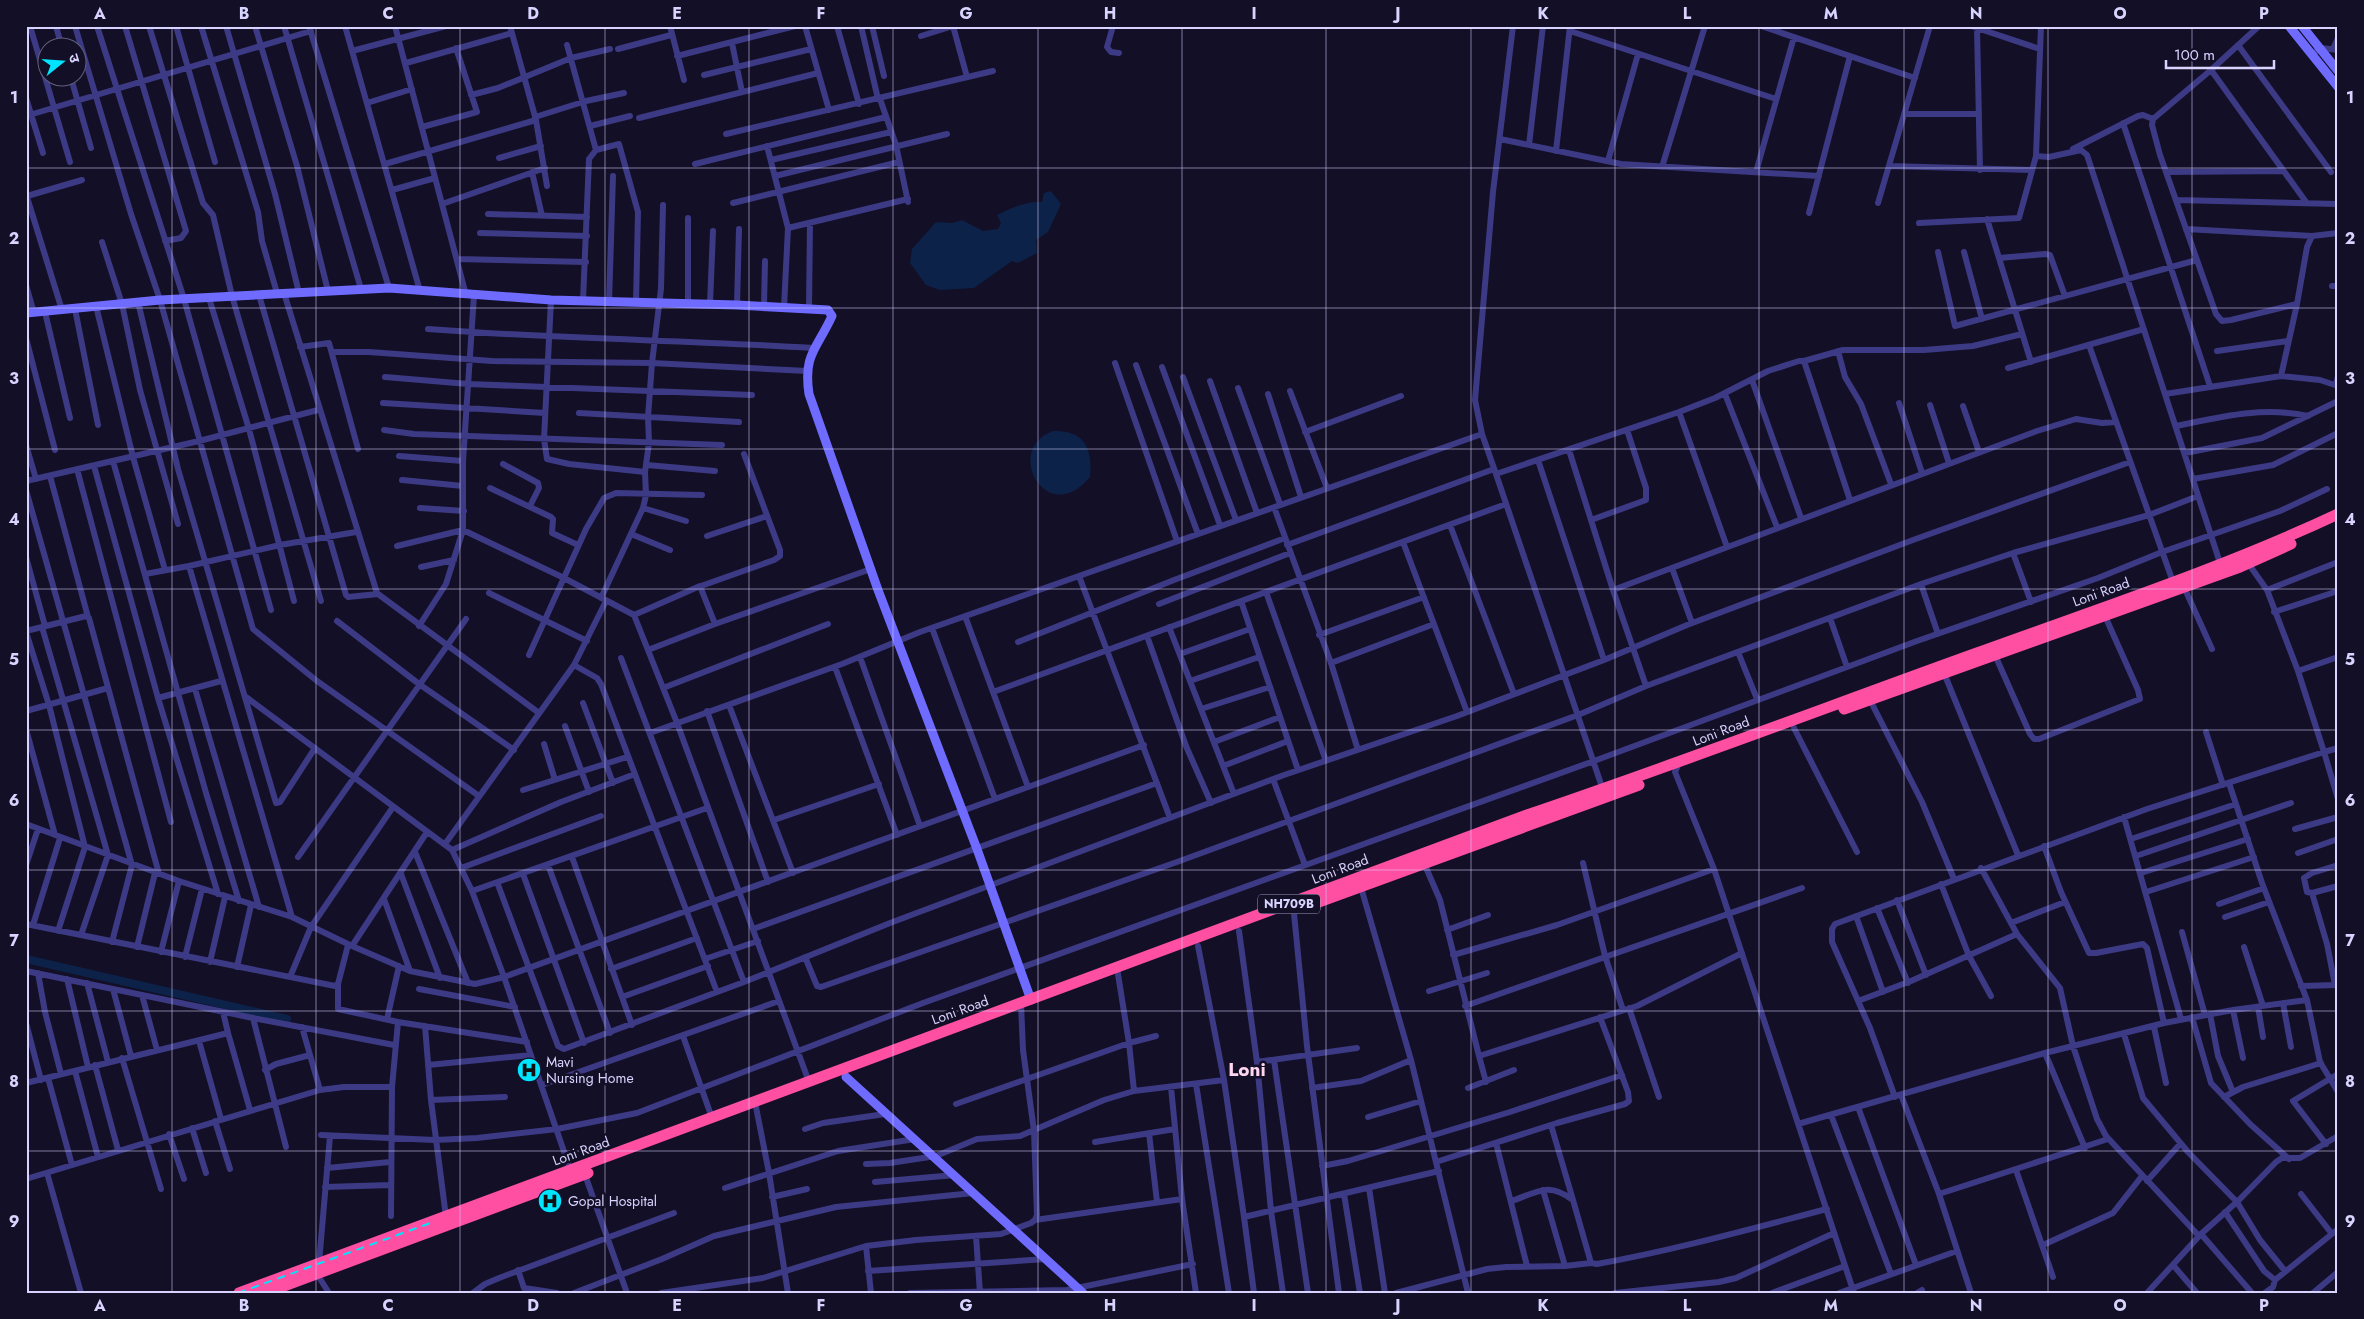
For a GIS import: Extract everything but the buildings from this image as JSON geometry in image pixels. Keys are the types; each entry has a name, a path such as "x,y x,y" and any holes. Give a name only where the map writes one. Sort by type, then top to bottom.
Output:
{"highway":[{"name":"Loni Road","path":"265,1293 318,1269 446,1217 578,1172 712,1118 756,1106 809,1082 1118,972 1604,793 1794,728 2184,587 2338,514"},
{"name":"Loni Road","path":"1677,768 2173,582 2248,563 2338,522"},
{"name":"Loni Road","path":"1360,882 1424,863 1604,793"},
{"name":"Loni Road","path":"1118,972 1239,931 1294,907"},
{"name":"Loni Road","path":"239,1293 318,1269 756,1106 846,1076 1025,1005"}],"street":[{"path":"30,26 30,37 54,107 70,162"},
{"path":"75,26 94,94 160,300 253,630 318,681 478,796"},
{"path":"97,26 184,299 271,610"},
{"path":"125,26 186,231 181,238 165,241"},
{"path":"149,26 203,203 212,213 232,296 321,601"},
{"path":"176,26 215,162"},
{"path":"201,26 258,212 262,241 300,347 356,532 377,593 539,713"},
{"path":"226,26 275,194 299,293"},
{"path":"255,26 297,166 328,291"},
{"path":"284,26 361,289"},
{"path":"345,26 420,291"},
{"path":"395,26 457,259 470,295 472,332 464,436 464,530 444,589 420,626"},
{"path":"352,51 446,26"},
{"path":"670,26 684,80"},
{"path":"678,56 795,26"},
{"path":"805,26 829,110"},
{"path":"837,26 859,104"},
{"path":"788,228 908,200 896,145 879,99 862,26"},
{"path":"872,26 884,76"},
{"path":"921,36 953,26 967,77"},
{"path":"1113,26 1107,47 1111,52 1119,53"},
{"path":"1514,26 1500,139 1475,400 1482,434 1604,793"},
{"path":"1529,145 1543,26"},
{"path":"1662,167 1706,26"},
{"path":"1761,26 1915,78"},
{"path":"1878,203 1930,26"},
{"path":"1919,223 2019,218 2036,156 2040,26"},
{"path":"2259,26 2153,119 2152,125 2166,172 2216,314 2222,320 2297,304"},
{"path":"2290,26 2338,87"},
{"path":"2302,26 2338,71"},
{"path":"1980,170 1974,27 2040,49"},
{"path":"29,115 94,94 288,38 310,28 389,288"},
{"path":"1556,151 1570,29 1638,54 1776,99"},
{"path":"406,63 511,30 535,118 547,186"},
{"path":"618,49 671,35"},
{"path":"1756,172 1794,37"},
{"path":"2312,54 2320,48 2335,50 2338,38"},
{"path":"732,43 742,92"},
{"path":"566,44 596,150"},
{"path":"2238,45 2331,172"},
{"path":"422,127 477,112 456,48"},
{"path":"471,95 524,78 571,58 610,49"},
{"path":"704,75 811,49"},
{"path":"1608,162 1638,54"},
{"path":"1809,213 1850,56"},
{"path":"2211,70 2306,202"},
{"path":"726,134 993,72"},
{"path":"639,118 818,73"},
{"path":"73,88 90,148"},
{"path":"367,103 412,89"},
{"path":"385,164 428,153 584,103 624,93"},
{"path":"26,98 29,115 44,153"},
{"path":"1904,114 1979,114"},
{"path":"2064,154 2123,123 2143,115 2153,119"},
{"path":"590,126 630,116"},
{"path":"695,164 886,117"},
{"path":"2123,123 2210,386"},
{"path":"770,160 891,132"},
{"path":"775,176 947,134"},
{"path":"1500,139 1608,162 1818,176"},
{"path":"583,302 589,159 596,150 619,144 632,187 639,225 636,303"},
{"path":"499,158 541,146"},
{"path":"767,146 788,228 784,307"},
{"path":"2036,156 2049,157 2081,150 2087,155 2222,569"},
{"path":"734,203 899,162"},
{"path":"1890,166 2032,170"},
{"path":"442,204 545,168"},
{"path":"2166,172 2283,171"},
{"path":"532,172 542,216"},
{"path":"610,303 613,176"},
{"path":"392,190 435,178"},
{"path":"62,310 26,195 82,180"},
{"path":"2176,200 2338,204"},
{"path":"445,844 574,665 587,642 643,508 646,494 649,443 648,417 652,363 659,304 663,205"},
{"path":"488,214 587,217"},
{"path":"688,218 688,304"},
{"path":"1987,220 2031,362"},
{"path":"809,308 810,223"},
{"path":"738,304 739,229"},
{"path":"2186,229 2312,236 2338,234"},
{"path":"710,304 713,231"},
{"path":"480,233 586,236"},
{"path":"2282,376 2308,247 2312,236"},
{"path":"102,242 122,304 140,390 178,524"},
{"path":"1938,252 1955,326 2197,260"},
{"path":"1964,252 1982,319"},
{"path":"1999,258 2045,254 2050,256 2066,296"},
{"path":"457,259 586,262"},
{"path":"764,306 766,261"},
{"path":"26,285 30,313 160,300 389,288 583,302 738,304 828,310 832,314 813,348 807,371 810,394 819,426 897,642 963,811 1021,968 1025,1005 1023,1050 1034,1131 1036,1220"},
{"path":"259,295 296,416 346,595 348,597 377,593"},
{"path":"209,298 248,429 294,601"},
{"path":"551,300 544,439 546,456 550,461 646,469 715,471"},
{"path":"138,302 172,448 276,803 280,802 315,748"},
{"path":"96,306 133,457 166,570"},
{"path":"75,309 98,425"},
{"path":"44,312 70,418"},
{"path":"428,328 549,337 655,339 813,348"},
{"path":"2008,368 2144,329"},
{"path":"1288,545 1495,471 1538,460 1679,412 1725,394 1778,367 1838,351 1924,350 1973,346 2022,334"},
{"path":"26,338 55,450"},
{"path":"2217,351 2288,341"},
{"path":"300,347 328,342 358,449"},
{"path":"2089,345 2173,582"},
{"path":"1838,351 1845,377 1861,404 1890,484"},
{"path":"332,352 369,352 470,360 652,363 807,371"},
{"path":"1804,361 1850,500"},
{"path":"1115,363 1176,541"},
{"path":"1136,365 1198,534"},
{"path":"1162,367 1220,525"},
{"path":"2165,394 2282,376 2320,380 2337,385 2338,376"},
{"path":"385,377 468,384 752,395"},
{"path":"1183,377 1236,520"},
{"path":"1752,380 1802,518"},
{"path":"1210,381 1257,513"},
{"path":"1238,388 1277,506 1285,538 1319,635 1331,663 1358,750"},
{"path":"1290,391 1327,488"},
{"path":"1268,394 1302,497"},
{"path":"1725,394 1777,527"},
{"path":"1306,432 1401,396"},
{"path":"2185,453 2262,438 2338,401"},
{"path":"383,403 545,412"},
{"path":"1899,404 1922,473"},
{"path":"1930,405 1949,463"},
{"path":"1963,406 1978,452"},
{"path":"26,481 157,452 318,410"},
{"path":"1679,412 1727,547"},
{"path":"2176,426 2244,412 2291,412 2308,416"},
{"path":"579,414 739,422"},
{"path":"1612,590 1890,484 2064,422 2076,419 2102,424 2116,422"},
{"path":"384,430 464,436 722,444"},
{"path":"1591,520 1646,500 1646,488 1627,430"},
{"path":"2193,479 2273,465 2338,433"},
{"path":"650,733 835,667 965,616 1482,434"},
{"path":"26,445 36,479"},
{"path":"1568,450 1612,590 1646,686"},
{"path":"634,615 690,589 777,559 780,550 744,454"},
{"path":"399,456 463,461"},
{"path":"1538,460 1604,660"},
{"path":"114,461 206,793 239,901"},
{"path":"497,882 558,1046 564,1049 744,982 890,922 1273,779 1467,712 1633,649 1692,623 1904,543 2130,462"},
{"path":"503,464 538,483 539,488 530,506"},
{"path":"94,466 158,698 218,894"},
{"path":"77,469 171,822"},
{"path":"50,476 157,873 136,947"},
{"path":"402,480 463,486"},
{"path":"490,488 552,518 551,530 554,534 578,545"},
{"path":"321,1135 435,1140 477,1138 557,1129 627,1116 1021,968 1757,699 2098,578 2210,534 2280,511 2327,489"},
{"path":"26,490 132,865 112,942"},
{"path":"528,655 562,577 592,518 607,495 616,493 702,495"},
{"path":"805,957 817,986 820,987 1177,862 1288,819 1578,714 1646,686 1921,584 2012,553 2149,515 2198,496"},
{"path":"993,692 1506,504"},
{"path":"420,508 464,511"},
{"path":"643,508 686,521"},
{"path":"707,536 767,516"},
{"path":"1450,525 1514,694"},
{"path":"397,546 464,530 562,577 634,615 677,723 809,1082"},
{"path":"145,574 280,545 356,532"},
{"path":"631,534 670,550"},
{"path":"1018,642 1285,538"},
{"path":"1403,542 1467,712"},
{"path":"1159,604 1290,553"},
{"path":"2012,553 2031,602"},
{"path":"26,557 43,627 108,855 81,935"},
{"path":"421,567 454,560"},
{"path":"2267,590 2338,562"},
{"path":"2248,563 2267,590 2298,672 2338,799"},
{"path":"189,566 292,917"},
{"path":"1672,568 1692,623"},
{"path":"648,650 871,569"},
{"path":"1079,576 1170,818"},
{"path":"1921,584 1938,634"},
{"path":"701,586 716,624"},
{"path":"2184,587 2212,649"},
{"path":"2274,612 2338,590"},
{"path":"489,592 587,642"},
{"path":"1266,592 1326,760"},
{"path":"1319,635 1424,598"},
{"path":"1241,601 1298,770"},
{"path":"965,616 1028,788"},
{"path":"1995,655 2030,734 2034,738 2039,739 2140,699 2138,690 2105,616"},
{"path":"58,931 85,847 49,705 26,632 88,617"},
{"path":"1830,618 1847,667"},
{"path":"298,857 466,619"},
{"path":"337,621 419,684 514,750"},
{"path":"663,688 828,624"},
{"path":"1331,663 1434,624"},
{"path":"1170,627 1234,794"},
{"path":"932,628 995,799"},
{"path":"1180,654 1250,629"},
{"path":"1147,636 1186,746 1211,802"},
{"path":"1738,652 1757,699"},
{"path":"860,657 920,826"},
{"path":"1190,681 1259,657"},
{"path":"2298,672 2338,657"},
{"path":"621,658 744,982"},
{"path":"574,665 600,680 627,757 718,992"},
{"path":"835,667 898,835"},
{"path":"1944,673 2018,855"},
{"path":"158,698 222,681"},
{"path":"26,711 65,702 108,688"},
{"path":"195,688 259,907"},
{"path":"1201,710 1270,688"},
{"path":"246,697 452,850 472,891 557,1129 607,1238 627,1293"},
{"path":"1870,700 1922,802 1954,879"},
{"path":"583,703 612,783"},
{"path":"729,704 793,873"},
{"path":"707,712 768,882"},
{"path":"1214,742 1280,717"},
{"path":"565,726 589,792"},
{"path":"1794,728 1857,852"},
{"path":"26,729 58,836 30,925 335,986 338,984"},
{"path":"2206,732 2226,784 2236,804 2269,902 2307,1000 2321,1063 2329,1080 2338,1092"},
{"path":"1223,766 1288,741"},
{"path":"544,744 555,780"},
{"path":"26,824 132,865 292,917 410,971 468,984 482,984 1144,745"},
{"path":"1971,1293 1938,1194 1832,942 1832,929 1835,924 1981,868 2124,817 2278,765 2338,748"},
{"path":"523,790 627,757"},
{"path":"1677,768 1714,869 1853,1290"},
{"path":"452,850 634,774"},
{"path":"1273,779 1305,865"},
{"path":"753,929 1157,783"},
{"path":"774,820 879,784"},
{"path":"2136,856 2291,803"},
{"path":"2131,839 2236,804"},
{"path":"290,977 311,927 393,806"},
{"path":"472,891 707,808"},
{"path":"462,868 601,816"},
{"path":"2124,817 2181,1019"},
{"path":"2295,829 2338,817"},
{"path":"26,866 38,829"},
{"path":"427,832 384,899 350,945 338,984 338,1009 398,1022 527,1042"},
{"path":"2141,873 2248,839"},
{"path":"2298,853 2338,839"},
{"path":"2044,846 2065,902 2088,953 2096,954 2143,944 2146,948 2164,1023"},
{"path":"415,852 468,984"},
{"path":"572,857 632,1025"},
{"path":"2146,892 2254,857"},
{"path":"1424,863 1440,900 1465,1006 1486,1082"},
{"path":"1583,863 1605,956 1659,1097"},
{"path":"548,865 610,1033"},
{"path":"2338,865 2304,878 2307,892 2312,893 2338,886"},
{"path":"1981,868 2016,934 2060,988 2073,1046 2098,1120 2108,1139 2144,1179 2200,1235 2252,1293"},
{"path":"1453,955 1594,913 1714,869"},
{"path":"401,874 440,978"},
{"path":"523,874 584,1043"},
{"path":"161,952 179,881"},
{"path":"1360,882 1411,1060 1468,1293"},
{"path":"1941,884 1969,956 1991,996"},
{"path":"1465,1006 1802,888"},
{"path":"2219,904 2264,888"},
{"path":"185,957 202,889"},
{"path":"2301,986 2336,985 2327,944 2312,893"},
{"path":"210,962 225,896"},
{"path":"384,899 410,971"},
{"path":"1897,900 1926,975"},
{"path":"2011,923 2065,902"},
{"path":"2226,917 2269,902"},
{"path":"237,967 251,905"},
{"path":"1294,907 1312,1088 1339,1293"},
{"path":"1877,908 1908,982"},
{"path":"1447,930 1488,915"},
{"path":"1856,916 1883,992"},
{"path":"1239,931 1257,1062 1271,1211 1283,1293"},
{"path":"2182,932 2218,1056 2233,1092"},
{"path":"1858,1001 1926,975 2016,934"},
{"path":"611,969 697,938"},
{"path":"705,959 758,942"},
{"path":"1198,946 1224,1080 1254,1293"},
{"path":"2244,947 2260,1006 2263,1037"},
{"path":"1479,1056 1626,1009 1742,953"},
{"path":"386,1019 399,966"},
{"path":"622,997 708,966"},
{"path":"26,971 252,1018 394,1045"},
{"path":"1118,972 1130,1043 1134,1091"},
{"path":"1429,992 1486,972"},
{"path":"38,973 45,1012 61,1074"},
{"path":"67,980 88,1067"},
{"path":"86,983 108,1062"},
{"path":"113,989 131,1056"},
{"path":"419,989 515,1008"},
{"path":"142,995 157,1050"},
{"path":"1798,1124 2044,1053 2164,1023 2207,1014 2307,1000"},
{"path":"542,1085 780,1001"},
{"path":"2283,1003 2291,1047"},
{"path":"2233,1010 2243,1058"},
{"path":"223,1012 250,1110"},
{"path":"1436,1162 1551,1125 1625,1104 1629,1101 1622,1075 1600,1017"},
{"path":"2192,1017 2208,1077 2224,1097 2288,1159"},
{"path":"252,1018 286,1147"},
{"path":"391,1216 392,1087 394,1045 398,1022"},
{"path":"26,1023 40,1080"},
{"path":"425,1026 435,1140 446,1217"},
{"path":"302,1027 320,1090"},
{"path":"2154,1027 2166,1084"},
{"path":"26,1083 228,1033"},
{"path":"2124,1034 2143,1098 2180,1144 2237,1202 2260,1240 2285,1271"},
{"path":"684,1036 712,1118"},
{"path":"956,1104 1130,1043 1156,1036"},
{"path":"200,1041 230,1169"},
{"path":"1257,1062 1357,1048"},
{"path":"2044,1053 2085,1148"},
{"path":"265,1070 276,1064 310,1055"},
{"path":"428,1065 531,1055"},
{"path":"122,1058 161,1190"},
{"path":"1274,1060 1308,1293"},
{"path":"1312,1088 1361,1081 1411,1060"},
{"path":"2224,1097 2233,1092 2321,1063"},
{"path":"95,1066 118,1150"},
{"path":"1468,1088 1514,1070"},
{"path":"75,1071 98,1157"},
{"path":"2326,1144 2293,1101 2338,1074"},
{"path":"1322,1166 1348,1161 1622,1075"},
{"path":"846,1076 885,1114 936,1156 973,1193 1080,1290"},
{"path":"48,1078 72,1165"},
{"path":"866,1164 890,1164 936,1156 977,1139 1020,1136 1104,1100 1134,1091 1171,1088 1224,1080"},
{"path":"1196,1084 1229,1293"},
{"path":"26,1179 320,1090 392,1087"},
{"path":"1171,1088 1182,1198 1196,1293"},
{"path":"431,1100 505,1097"},
{"path":"1368,1117 1421,1101"},
{"path":"756,1106 769,1173 788,1293"},
{"path":"1858,1108 1916,1265"},
{"path":"805,1129 823,1123 885,1114"},
{"path":"1831,1115 1891,1274"},
{"path":"1551,1125 1573,1200 1578,1210 1591,1263"},
{"path":"192,1128 206,1173"},
{"path":"1095,1142 1175,1128"},
{"path":"1150,1133 1157,1202"},
{"path":"170,1134 184,1179"},
{"path":"329,1293 318,1269 330,1136"},
{"path":"2147,1293 2200,1235 2237,1202 2276,1162 2282,1158 2300,1158 2338,1136"},
{"path":"725,1188 838,1151 915,1139"},
{"path":"1938,1194 2108,1139"},
{"path":"1496,1143 1527,1266"},
{"path":"2043,1245 2113,1213 2180,1144"},
{"path":"327,1168 390,1162"},
{"path":"2016,1170 2053,1277"},
{"path":"1244,1217 1439,1171"},
{"path":"47,1172 81,1293"},
{"path":"875,1182 955,1175"},
{"path":"325,1187 391,1185"},
{"path":"1368,1188 1385,1293"},
{"path":"772,1197 807,1189"},
{"path":"1512,1201 1543,1190 1560,1190 1573,1200"},
{"path":"1543,1190 1565,1266"},
{"path":"574,1293 662,1259 714,1236 836,1207 973,1193"},
{"path":"1344,1194 1360,1293"},
{"path":"2265,1293 2273,1287 2275,1280 2285,1271 2335,1231 2301,1194"},
{"path":"661,1293 748,1281 866,1246 976,1236 1015,1230 1036,1220 1182,1198"},
{"path":"1396,1293 1487,1269 1597,1264 1652,1254 1712,1241 1826,1209"},
{"path":"2226,1212 2264,1271 2275,1280"},
{"path":"473,1293 485,1284 518,1270 674,1213"},
{"path":"1615,1293 1728,1280 1834,1233"},
{"path":"976,1236 980,1292"},
{"path":"866,1246 870,1293"},
{"path":"1839,1293 1853,1290 1957,1250"},
{"path":"868,1271 1048,1259"},
{"path":"910,1293 1067,1292 1192,1264"},
{"path":"2173,1265 2196,1293"},
{"path":"1772,1293 1845,1266"},
{"path":"518,1270 524,1288 557,1293"},
{"path":"2313,1293 2338,1272"}],"water":[{"path":"1051,191 1061,204 1048,232 1036,240 1037,253 1018,263 1012,261 974,288 940,290 926,285 910,263 912,249 936,222 952,223 962,220 983,231 998,229 1001,223 997,215 1024,204 1042,202 1044,193"},
{"path":"1054,431 1073,434 1080,438 1088,450 1091,467 1090,477 1074,491 1058,494 1046,490 1036,480 1031,467 1032,452 1039,440"}],"waterway":[{"path":"26,959 287,1019"}],"railway":[{"path":"238,1293 433,1222"}],"place":[{"name":"Mavi Nursing Home","path":"529,1070"},
{"name":"Gopal Hospital","path":"550,1201"}],"district":[{"name":"Loni","path":"1247,1069"}]}
